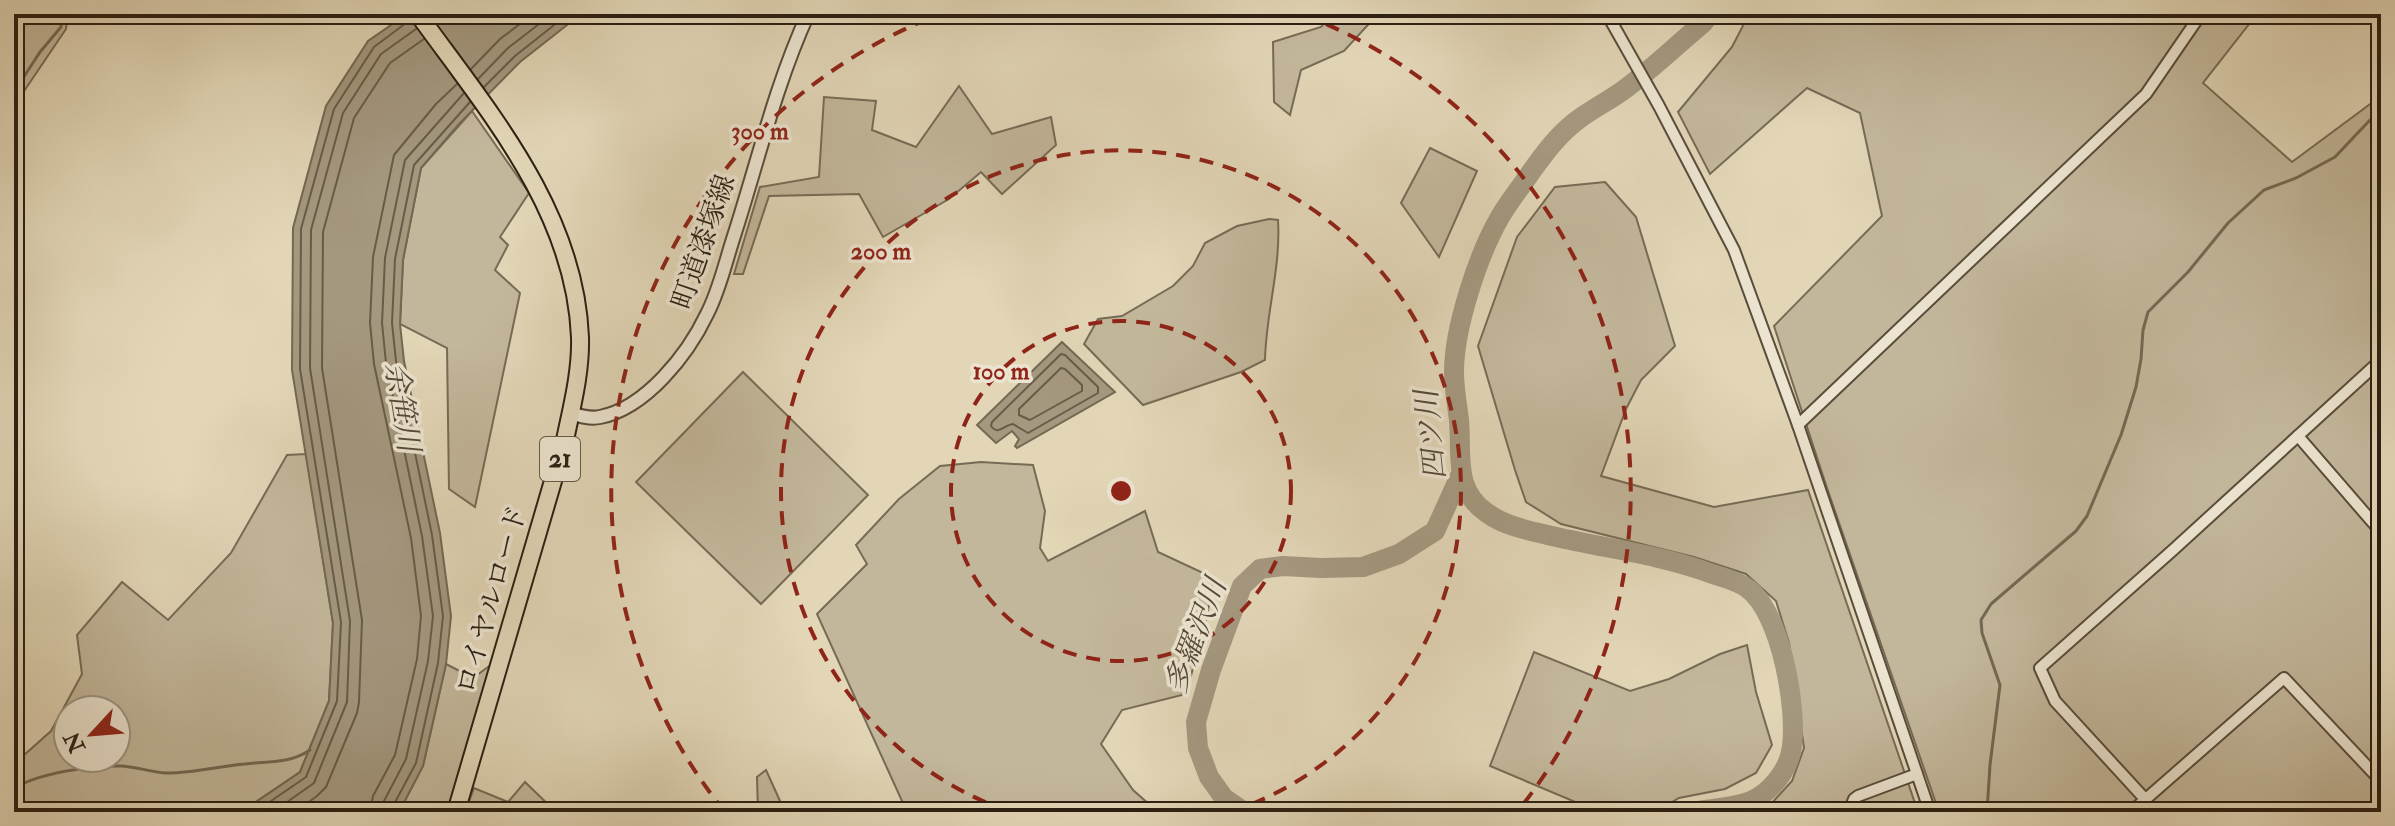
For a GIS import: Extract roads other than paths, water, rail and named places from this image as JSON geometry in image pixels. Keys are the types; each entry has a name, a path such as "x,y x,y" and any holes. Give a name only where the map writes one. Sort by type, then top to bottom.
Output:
{"main road":[{"name":"ロイヤルロード","path":"418,14 490,113 540,194 569,267 580,337 579,366 570,413 533,555 456,812"}],"street":[{"name":"町道漆塚線","path":"570,413 601,417 639,399 657,384 695,338 715,295 788,61 808,14"},
{"path":"1607,14 1734,250 1798,425 1930,812"},
{"path":"1798,425 2146,94 2201,14"},
{"path":"2145,799 2055,701 2040,668 2381,360"},
{"path":"2298,436 2381,532"},
{"path":"2131,812 2284,678 2381,781"},
{"path":"1849,812 1858,796 1917,774"}],"water":[{"name":"余笹川","path":"407,14 581,14 520,62 421,168 403,260 400,324 404,361 440,533 451,616 446,664 423,766 399,812 241,812 300,772 329,701 333,623 292,370 293,228 326,106 368,41"},
{"path":"1062,342 1115,392 1017,448 1019,439 1012,431 996,443 977,425"}],"waterway":[{"path":"14,92 61,27 62,14"},
{"name":"四ツ川","path":"1692,812 1752,800 1774,784 1788,762 1793,735 1790,689 1769,618 1759,600 1747,588 1733,581 1671,561 1522,529 1487,513 1469,494 1461,471 1454,372 1458,335 1469,292 1492,233 1511,200 1568,127 1635,82 1710,14"},
{"path":"1987,812 2000,685 1982,633 1981,620 1991,604 2076,531 2087,516 2121,435 2136,387 2148,312 2188,272 2228,223 2264,190 2296,178 2335,157 2381,112"},
{"name":"多羅沢川","path":"1244,812 1224,798 1209,777 1198,748 1196,722 1211,670 1242,586 1260,569 1283,566 1363,567 1399,554 1435,531 1460,476"},
{"path":"14,789 50,774 96,767 122,766 165,773 184,772 287,760 310,750"}]}
